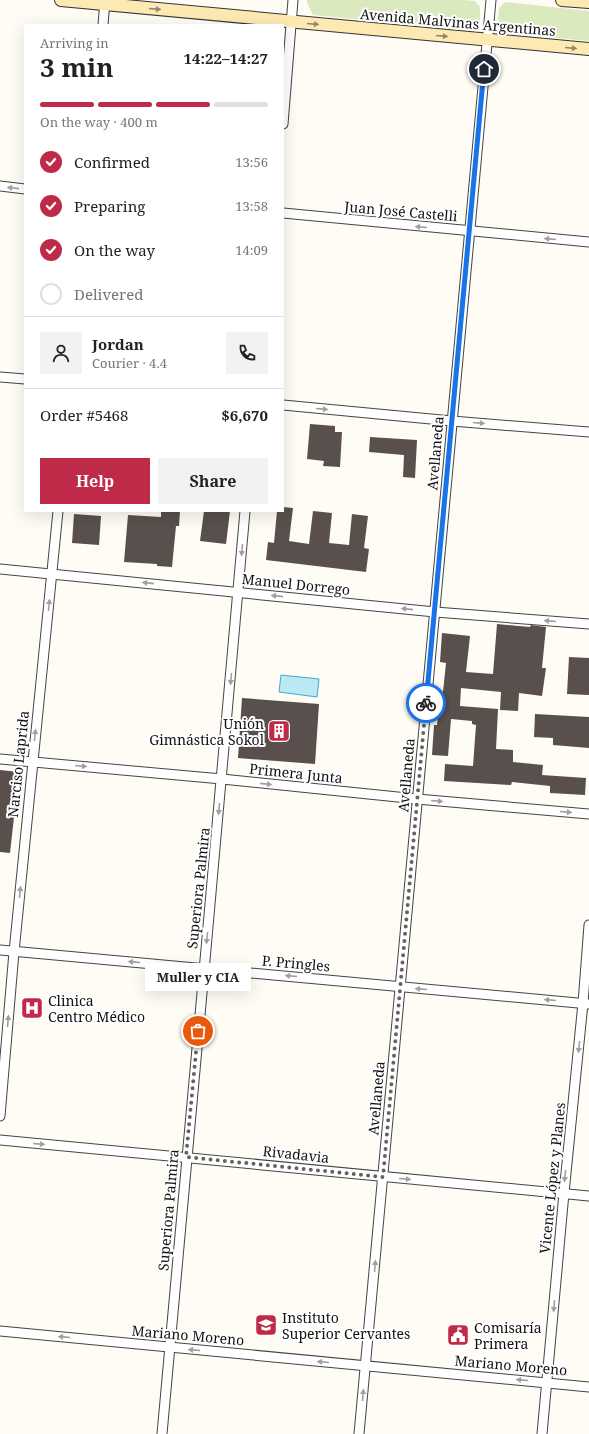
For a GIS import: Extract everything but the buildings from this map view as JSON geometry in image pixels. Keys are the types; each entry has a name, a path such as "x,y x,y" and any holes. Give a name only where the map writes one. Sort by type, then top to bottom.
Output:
{"main road":[{"name":"Avenida Malvinas Argentinas","path":"61,0 105,2 291,22 589,49"},
{"path":"562,0 589,2"}],"street":[{"path":"284,111 293,0"},
{"name":"Avellaneda","path":"359,1434 491,0"},
{"path":"103,24 105,2"},
{"path":"0,186 24,189"},
{"name":"Juan José Castelli","path":"284,213 589,242"},
{"path":"0,377 24,379"},
{"path":"284,405 589,432"},
{"name":"Narciso Laprida","path":"0,1116 32,762 58,512"},
{"name":"Superiora Palmira","path":"162,1434 245,512"},
{"name":"Manuel Dorrego","path":"0,569 435,612 589,624"},
{"name":"Primera Junta","path":"0,759 589,814"},
{"name":"Vicente López y Planes","path":"542,1434 564,1193 586,1003 589,925"},
{"name":"P. Pringles","path":"0,950 586,1003"},
{"name":"Rivadavia","path":"0,1140 589,1196"},
{"name":"Mariano Moreno","path":"0,1331 589,1387"}],"green space":[{"path":"307,0 475,1 480,7 480,25 474,31 313,15"},
{"path":"505,2 589,11 589,41 503,33 497,26 499,8"}],"water":[{"path":"281,675 319,679 317,697 279,692"}],"way so far":[{"path":"198,1031 186,1157 383,1177 426,703"}],"place":[{"name":"Unión Gimnástica Sokol","path":"279,731"},
{"name":"Clinica Centro Médico","path":"32,1008"},
{"name":"Muller y CIA","path":"198,1031"},
{"name":"Instituto Superior Cervantes","path":"266,1325"},
{"name":"Comisaría Primera","path":"458,1335"}],"route":[{"path":"426,703 484,69"}]}
